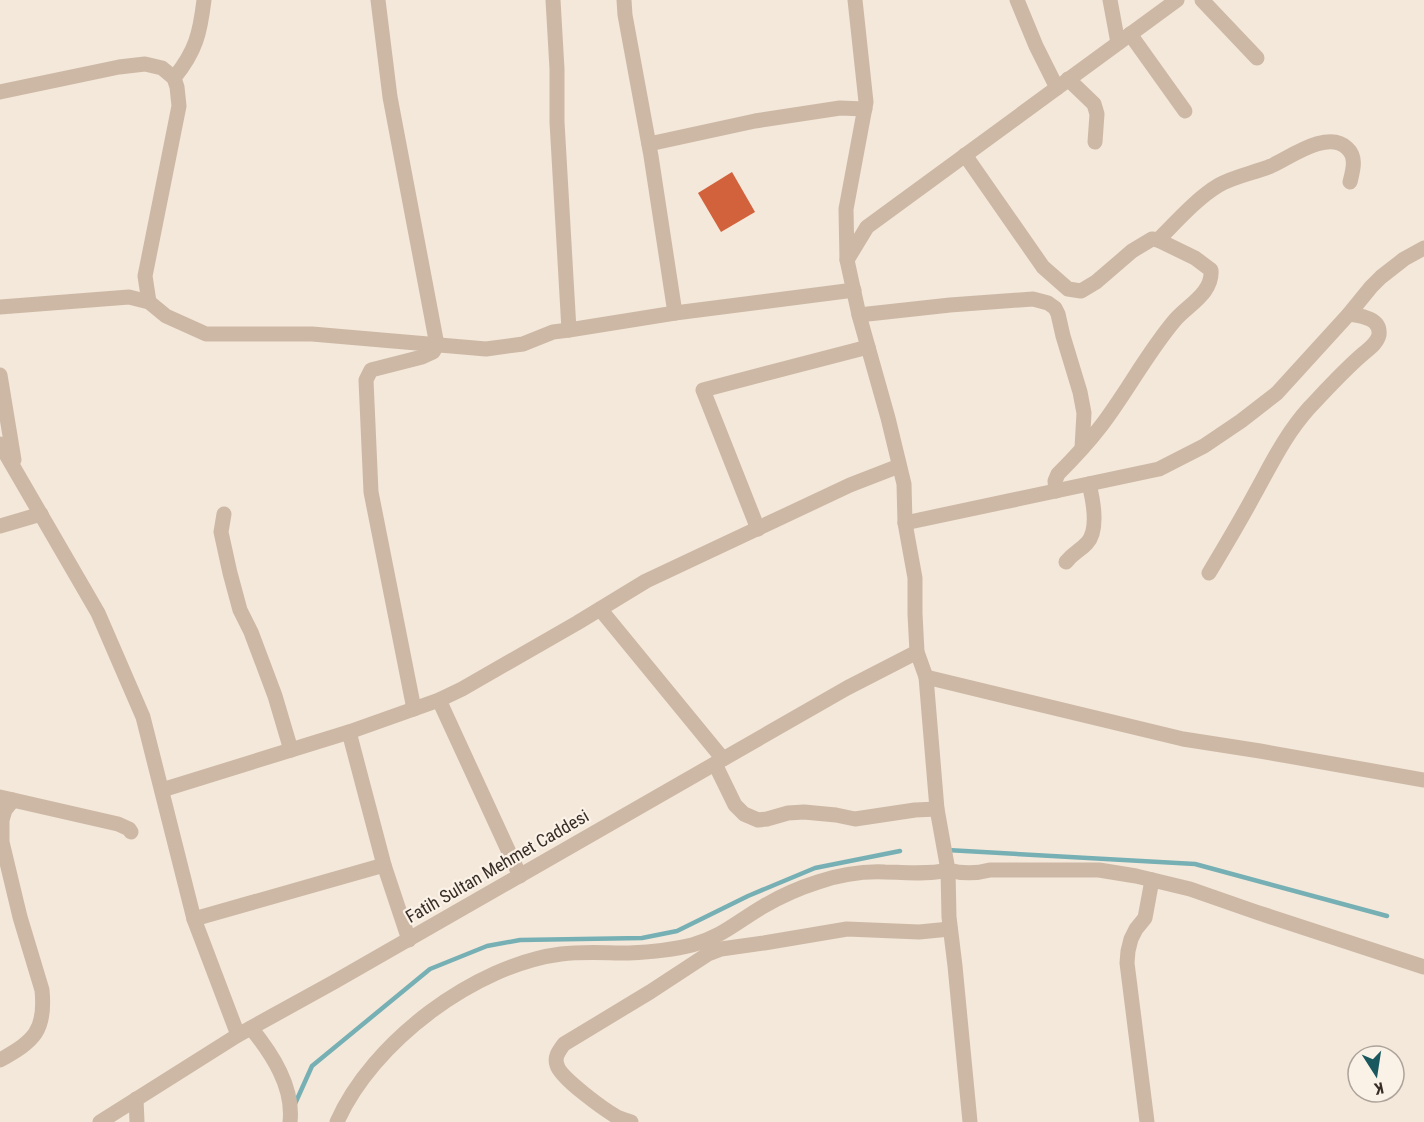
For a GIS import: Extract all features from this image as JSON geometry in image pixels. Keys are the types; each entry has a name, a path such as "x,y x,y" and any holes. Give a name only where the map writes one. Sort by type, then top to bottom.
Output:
{"street":[{"path":"174,78 187,61 197,40 204,0"},
{"path":"378,0 390,97 437,345 433,352 422,357 370,370 366,380 371,492 414,709"},
{"path":"553,0 557,122 569,330"},
{"path":"624,0 675,313"},
{"path":"855,0 866,102 846,209 847,260 859,315 904,484 905,523 915,578 917,652 926,677 938,809 948,870 950,928 970,1122"},
{"path":"1017,0 1036,46 1063,83 1094,104 1097,114 1095,142"},
{"path":"1110,0 1124,39 1185,111"},
{"path":"847,260 867,227 1178,0"},
{"path":"1202,0 1257,58"},
{"path":"0,92 118,67 145,64 162,69 174,78 179,106 145,276 149,302"},
{"path":"649,144 755,121 840,108 865,109"},
{"path":"1158,240 1218,186 1272,166 1309,146 1332,142 1343,144 1353,158 1350,182"},
{"path":"965,154 1043,267 1068,288 1081,291 1149,240 1158,240 1206,265 1211,270 1210,280 1200,297 1177,318 1101,426 1058,474 1055,481 1056,491"},
{"path":"905,523 1159,469 1204,446 1277,393 1386,272 1424,248"},
{"path":"0,307 129,297 149,302 166,316 206,334 312,334 486,350 524,344 553,332 675,313 854,290"},
{"path":"859,315 1033,299 1048,303 1058,314 1080,392 1084,412 1082,448"},
{"path":"1209,573 1294,424 1346,368 1376,343 1379,336 1376,324 1370,319 1351,312"},
{"path":"758,529 703,390 868,347"},
{"path":"0,375 15,469"},
{"path":"0,444 98,613 143,717 194,919 244,1031 272,1057 285,1083 290,1104 290,1122"},
{"path":"162,790 349,732 439,700 646,581 850,485 899,466"},
{"path":"1066,562 1090,540 1094,529 1089,484"},
{"path":"0,526 41,514"},
{"path":"224,514 221,532 240,610 251,632 291,750"},
{"path":"600,609 719,761 735,805 744,814 758,820 804,812 855,819 938,809"},
{"name":"Fatih Sultan Mehmet Caddesi","path":"100,1122 244,1031 408,940 847,688 917,652"},
{"path":"926,677 1183,738 1424,780"},
{"path":"439,700 520,876"},
{"path":"349,732 384,865 408,940"},
{"path":"0,1060 21,1048 36,1033 43,1002 42,990 20,917 3,842 2,820 7,798 118,824 131,832"},
{"path":"194,919 384,865"},
{"path":"337,1122 360,1081 404,1033 447,1000 497,972 558,954 643,952 702,942 725,932 763,906 800,888 840,876 948,870 959,873 990,870 1099,870 1190,889 1424,967"},
{"path":"1147,1122 1128,951 1136,929 1145,918 1152,880"},
{"path":"631,1122 619,1118 590,1098 558,1070 556,1055 564,1044 708,954 730,947 847,929 919,932 950,928"},
{"path":"136,1099 137,1122"}],"building":[{"path":"732,172 755,212 721,232 698,193"}],"waterway":[{"path":"947,850 1195,864 1387,916"},
{"path":"294,1106 312,1066 430,969 487,946 520,940 642,938 677,931 748,896 815,868 900,851"}]}
